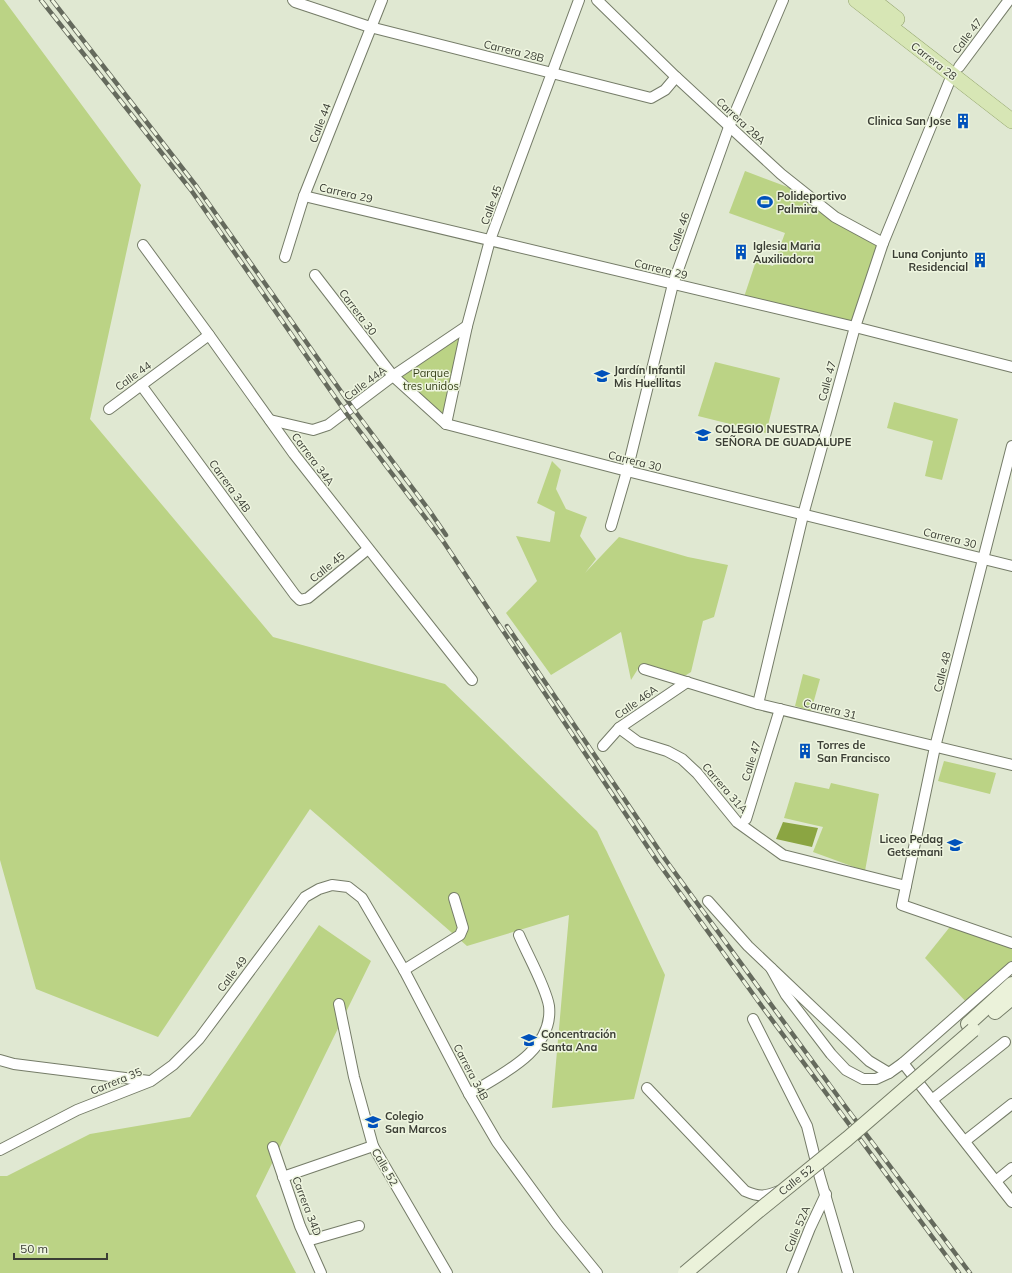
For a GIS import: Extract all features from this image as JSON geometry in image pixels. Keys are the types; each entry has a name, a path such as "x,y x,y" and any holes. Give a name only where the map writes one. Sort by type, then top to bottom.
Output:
{"main road":[{"name":"Carrera 28","path":"856,0 955,71 1012,108"},
{"name":"Carrera 28","path":"873,0 1012,121"},
{"name":"Calle 52","path":"685,1273 756,1212 847,1139 1011,988"}],"street":[{"name":"Calle 44","path":"285,257 304,196 382,0"},
{"name":"Calle 45","path":"446,424 467,326 490,240 579,0"},
{"name":"Carrera 28A","path":"597,0 676,77 781,174 835,217 882,243"},
{"name":"Calle 46","path":"611,526 673,284 729,127 783,0"},
{"name":"Calle 47","path":"758,704 803,515 855,327 882,243 955,71 1009,0"},
{"name":"Carrera 28B","path":"294,1 370,27 651,98 665,90 676,77"},
{"name":"Carrera 29","path":"304,196 855,327 1012,367"},
{"name":"Carrera 34A","path":"143,245 294,454 472,680"},
{"name":"Carrera 30","path":"315,275 394,376 446,424 626,471 1012,566"},
{"name":"Calle 44A","path":"270,420 313,430 328,425 394,376 467,326"},
{"name":"Calle 44","path":"109,409 209,335"},
{"name":"Carrera 34B","path":"141,385 290,589 300,600"},
{"name":"Calle 48","path":"1012,446 935,747 902,905 1012,943"},
{"name":"Calle 45","path":"300,600 308,598 368,549"},
{"name":"Carrera 31","path":"644,669 758,704 1012,765"},
{"name":"Calle 46A","path":"603,746 619,728 686,682"},
{"name":"Calle 47","path":"746,819 780,709"},
{"name":"Carrera 31A","path":"619,728 638,742 667,751 682,759 697,773 737,822 783,855 906,886"},
{"name":"Carrera 34B","path":"332,885 348,887 362,898 404,970 468,1094 497,1142 557,1224 597,1273"},
{"name":"Calle 49","path":"151,1081 173,1065 199,1039 305,897 318,889 332,885"},
{"path":"404,970 460,935 463,928 454,898"},
{"path":"708,900 748,946 771,968 869,1061 889,1073"},
{"path":"468,1094 510,1069 530,1053 541,1040 545,1030 549,1017 545,992 518,935"},
{"path":"771,968 786,995 846,1070 863,1079 876,1079 889,1073 903,1063 1012,967"},
{"name":"Calle 52","path":"339,1004 354,1077 373,1146 447,1273"},
{"path":"753,1019 807,1126 819,1174 848,1273"},
{"path":"932,1100 1006,1042"},
{"name":"Carrera 35","path":"0,1060 14,1064 151,1081"},
{"path":"903,1063 1012,1202"},
{"name":"Carrera 35","path":"0,1150 77,1110 151,1081"},
{"path":"647,1088 745,1191 757,1196 768,1195 819,1174"},
{"path":"965,1141 1012,1104"},
{"path":"283,1177 373,1146"},
{"name":"Carrera 34D","path":"273,1147 307,1241 321,1273"},
{"path":"996,1181 1012,1168"},
{"name":"Calle 52A","path":"792,1273 810,1228 826,1194"},
{"path":"307,1241 359,1226"}],"green space":[{"path":"0,0 4,0 141,185 90,419 273,637 445,684 597,831 665,975 634,1099 552,1108 569,915 467,946 310,809 158,1037 36,989 0,860"},
{"path":"745,171 801,192 883,243 855,327 744,297 756,261 773,266 785,233 729,213"},
{"name":"Parque tres unidos","path":"462,334 444,418 399,377"},
{"path":"715,362 780,378 766,433 698,416"},
{"path":"894,402 958,419 942,480 925,476 933,441 887,428"},
{"path":"552,461 561,470 556,489 566,509 587,517 580,536 596,559 585,573 619,537 688,557 728,565 714,617 703,621 691,672 683,677 641,664 631,680 621,632 551,675 506,613 537,581 516,536 550,542 555,512 537,503"},
{"path":"803,674 820,679 811,711 795,706"},
{"path":"944,761 996,773 990,794 938,781"},
{"path":"795,782 829,789 831,783 879,794 865,871 813,852 823,827 784,818"},
{"path":"953,923 1012,943 1012,967 969,1005 925,958"},
{"path":"319,925 371,961 256,1196 296,1273 0,1273 0,1176 7,1176 90,1134 190,1117"}],"shaded area":[{"path":"783,822 818,828 812,847 776,839"}],"railway":[{"path":"41,0 191,190 346,413 443,541 657,861 758,1001 959,1273"},
{"path":"52,0 197,187 352,407 446,535"},
{"path":"507,626 665,859 845,1106 970,1273"}],"place":[{"name":"Clinica San Jose","path":"963,121"},
{"name":"Polideportivo Palmira","path":"765,202"},
{"name":"Iglesia Maria Auxiliadora","path":"741,252"},
{"name":"Luna Conjunto Residencial","path":"980,260"},
{"name":"Jardín Infantil Mis Huellitas","path":"602,376"},
{"name":"COLEGIO NUESTRA SEÑORA DE GUADALUPE","path":"703,435"},
{"name":"Torres de San Francisco","path":"805,751"},
{"name":"Liceo Pedag Getsemani","path":"955,845"},
{"name":"Concentración Santa Ana","path":"529,1040"},
{"name":"Colegio San Marcos","path":"373,1122"}]}
